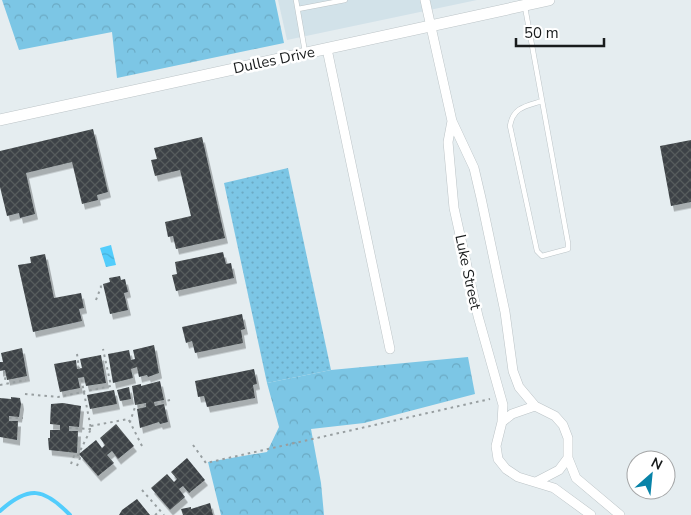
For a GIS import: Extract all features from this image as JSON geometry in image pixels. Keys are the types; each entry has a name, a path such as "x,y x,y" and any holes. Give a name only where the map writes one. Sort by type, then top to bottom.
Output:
{"street":[{"name":"Luke Street","path":"425,0 452,121 474,168 505,312 513,371 519,387 535,406 555,416 563,425 568,438 568,458 576,478 620,515"},
{"name":"Dulles Drive","path":"0,120 548,0"},
{"path":"327,49 390,349"},
{"name":"Luke Street","path":"452,121 448,142 454,208 489,363 503,405 502,422 496,446 498,459 506,469 518,477 554,488 591,515"},
{"path":"502,422 512,414 535,406"},
{"path":"536,482 559,470 568,458"}],"lane":[{"path":"296,0 306,54"},
{"path":"298,9 345,0"},
{"path":"524,5 542,101 568,249 542,256 537,251 510,126 514,112 521,107 542,101"}],"path":[{"path":"96,300 101,288 100,282"},
{"path":"25,394 58,397 111,386 103,349"},
{"path":"77,354 79,369"},
{"path":"4,371 6,384"},
{"path":"71,464 74,456 77,457 91,428 81,378"},
{"path":"0,385 26,380"},
{"path":"155,404 170,400"},
{"path":"194,446 206,463 485,400"},
{"path":"130,422 135,408 146,405"},
{"path":"9,418 23,418"},
{"path":"69,428 91,428 128,419 142,446"},
{"path":"77,457 80,458 77,466"},
{"path":"142,490 164,515"},
{"path":"155,515 160,511"}],"shaded area":[{"path":"278,0 477,0 287,40"}],"green space":[{"path":"2,0 275,0 284,43 117,78 112,32 19,50"},
{"path":"288,168 331,370 267,383 224,183"},
{"path":"468,357 475,394 364,423 311,429 321,483 324,515 221,515 208,462 267,452 279,427 267,383 331,370"}],"water":[{"path":"111,245 116,265 106,267 100,248"}],"building":[{"path":"93,129 108,192 97,195 98,200 82,204 72,162 26,173 35,214 20,218 19,213 7,216 0,187 0,151"},
{"path":"202,137 225,238 176,249 173,236 168,237 165,222 191,216 180,170 155,176 151,160 157,159 154,148"},
{"path":"691,140 691,202 671,206 660,146"},
{"path":"223,252 226,264 231,263 234,278 176,291 172,275 177,274 175,262"},
{"path":"45,254 54,298 81,293 84,308 79,309 82,321 33,332 18,265 31,263 30,257"},
{"path":"120,276 121,280 125,279 128,292 124,293 128,310 110,314 103,284 110,282 109,278"},
{"path":"242,314 245,329 241,330 243,343 195,353 192,341 186,343 182,327"},
{"path":"154,345 159,373 148,377 147,375 139,377 137,367 131,369 133,378 113,383 108,354 129,350 131,360 135,359 133,350"},
{"path":"22,348 27,376 7,380 5,370 0,371 0,362 3,362 1,353"},
{"path":"101,355 106,383 86,386 84,377 78,378 80,388 60,392 54,364 76,360 77,369 82,368 80,359"},
{"path":"254,369 257,384 253,385 255,398 207,407 204,396 198,397 195,381"},
{"path":"160,381 164,400 154,402 155,406 164,404 168,422 160,424 159,422 140,428 137,409 146,407 146,403 135,405 132,386 141,384 141,386"},
{"path":"129,387 131,399 120,401 117,390"},
{"path":"114,390 117,404 90,409 87,395"},
{"path":"11,397 20,398 21,404 19,417 9,416 9,421 18,421 17,440 0,437 0,398 11,399"},
{"path":"63,403 81,406 79,427 69,426 69,431 78,431 77,453 49,450 48,438 50,438 50,430 60,430 60,425 50,424 51,404"},
{"path":"116,424 134,446 118,459 112,451 107,455 114,463 98,476 79,454 96,440 102,448 105,445 100,438"},
{"path":"187,458 205,480 189,493 183,486 179,489 185,497 170,510 151,488 167,474 174,482 177,479 171,472"},
{"path":"137,499 150,515 119,515 122,510"},
{"path":"210,503 213,515 183,515 181,509 191,507 191,509"}],"waterway":[{"path":"0,511 20,497 36,493 52,499 70,515"}]}
